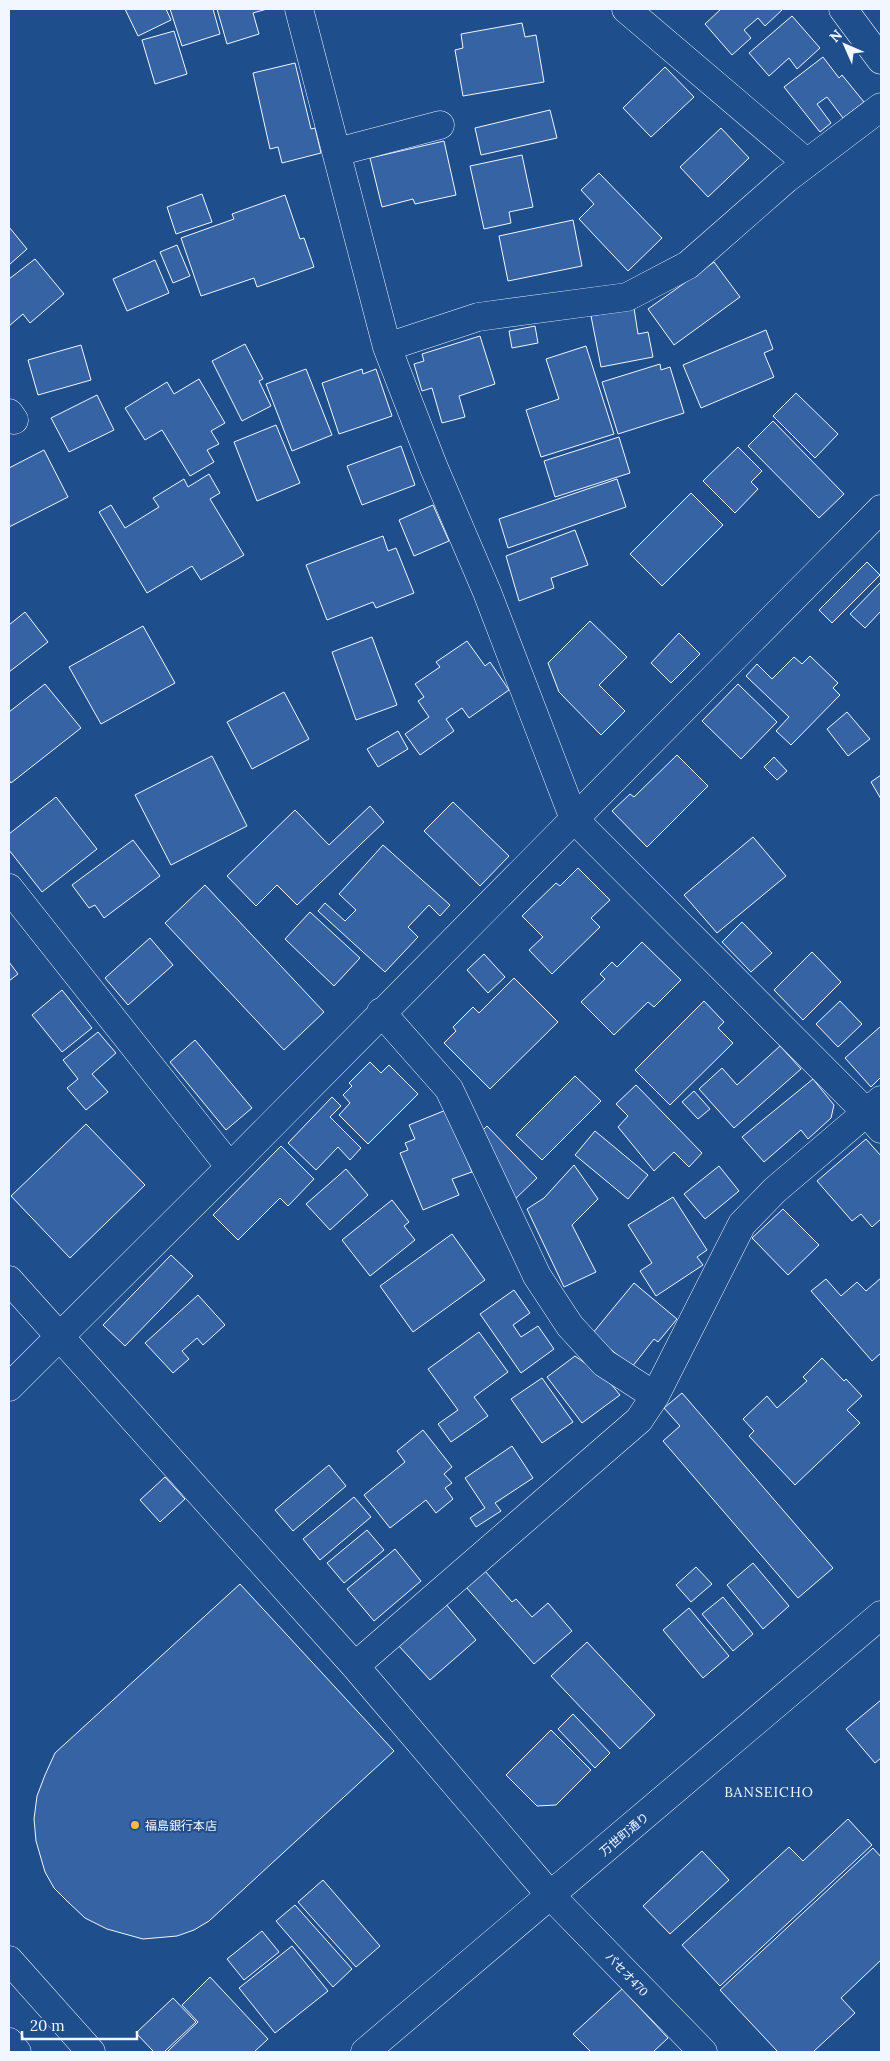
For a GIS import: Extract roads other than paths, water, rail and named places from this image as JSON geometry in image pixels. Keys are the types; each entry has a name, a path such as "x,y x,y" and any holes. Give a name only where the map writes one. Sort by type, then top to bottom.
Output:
{"main road":[{"path":"299,9 386,347 434,468 487,592 574,819 876,1114 775,1190 742,1224 655,1396 639,1420 356,1666"},
{"path":"626,9 807,163"},
{"path":"843,9 881,60"},
{"path":"386,347 478,317 627,297 688,265 786,178 881,107"},
{"path":"337,152 440,125"},
{"path":"9,1387 230,1167 381,1012 881,509"},
{"path":"9,888 230,1167"},
{"path":"381,1012 449,1089 538,1276 570,1326 604,1362 655,1396"},
{"name":"パセオ470","path":"9,1280 356,1666 551,1896 703,2052"},
{"name":"万世町通り","path":"365,2052 881,1615"},
{"path":"9,1960 91,2052"},
{"path":"9,2042 17,2052"}],"place":[{"name":"福島銀行本店","path":"135,1825"}],"district":[{"name":"BANSEICHO","path":"769,1792"}]}
